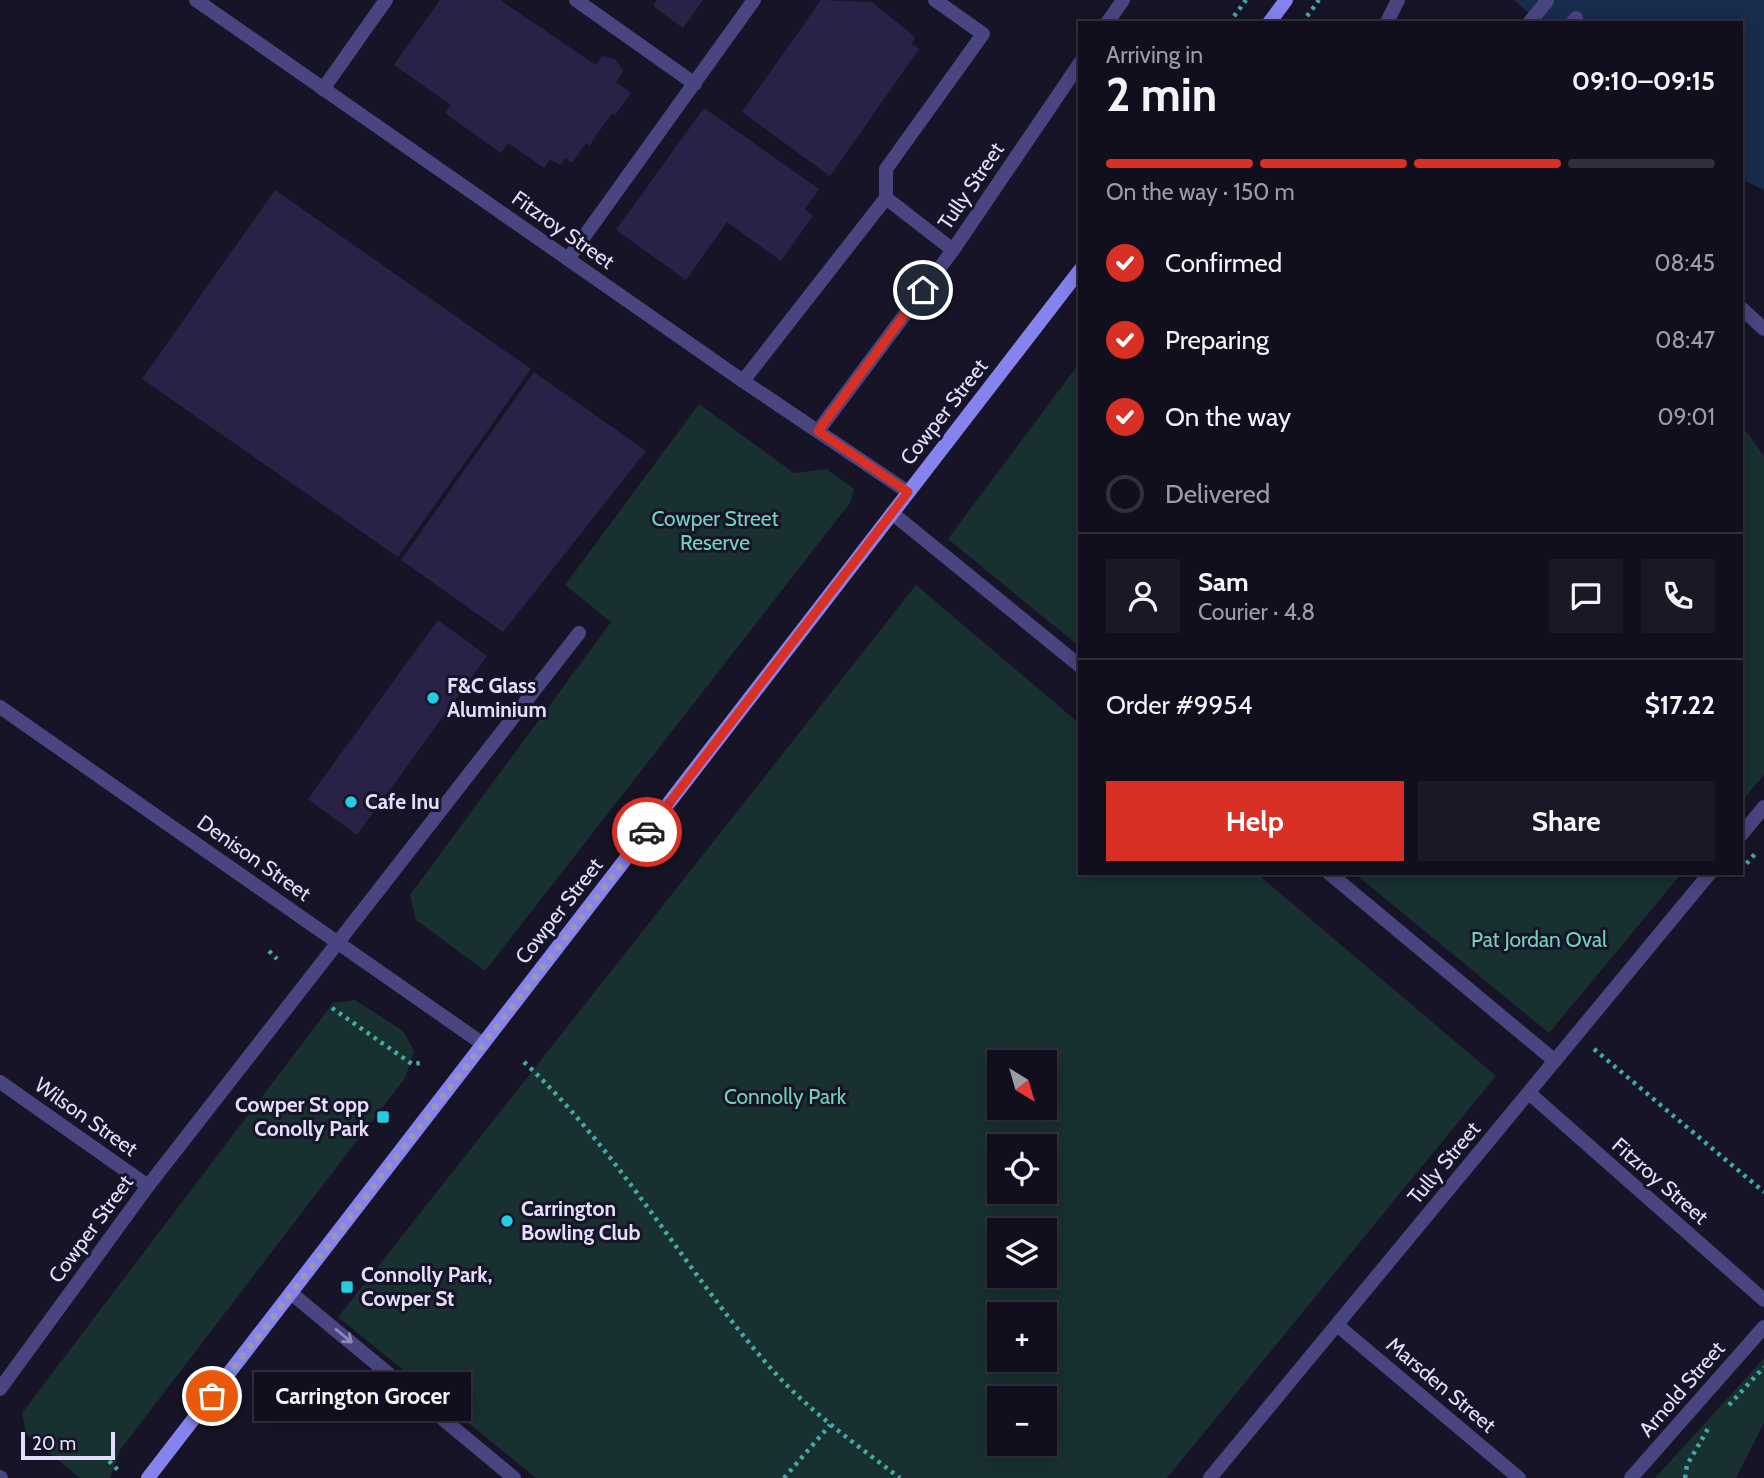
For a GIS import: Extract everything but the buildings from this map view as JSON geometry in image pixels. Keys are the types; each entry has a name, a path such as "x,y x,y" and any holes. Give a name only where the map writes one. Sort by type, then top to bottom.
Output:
{"main road":[{"path":"1270,21 1286,0"},
{"name":"Cowper Street","path":"148,1478 1078,273"}],"street":[{"name":"Fitzroy Street","path":"196,0 743,382 908,492"},
{"path":"576,0 695,84"},
{"path":"568,259 754,0"},
{"path":"743,382 886,198 886,169 983,34 935,0"},
{"path":"1389,21 1398,0"},
{"path":"1108,21 1121,1"},
{"path":"1532,21 1548,1"},
{"path":"323,89 379,2"},
{"name":"Tully Street","path":"818,431 953,250 1078,66"},
{"path":"886,198 953,250"},
{"path":"1743,310 1764,329"},
{"path":"892,513 1078,664"},
{"name":"Cowper Street","path":"0,1389 148,1186 579,633"},
{"name":"Denison Street","path":"0,707 483,1044"},
{"path":"1743,833 1764,807"},
{"path":"1331,875 1555,1060"},
{"name":"Tully Street","path":"1210,1478 1708,875"},
{"name":"Wilson Street","path":"0,1082 148,1186"},
{"name":"Fitzroy Street","path":"1529,1093 1764,1300"},
{"path":"291,1293 514,1478"},
{"name":"Marsden Street","path":"1337,1325 1519,1478"},
{"name":"Arnold Street","path":"1631,1478 1764,1327"}],"path":[{"path":"1230,21 1246,0"},
{"path":"1303,21 1319,0"},
{"path":"269,951 277,959"},
{"path":"332,1009 412,1064 420,1063"},
{"path":"1602,1039 1594,1049 1764,1192"},
{"path":"524,1062 590,1131 672,1238 714,1299 769,1366 830,1424 900,1478"},
{"path":"1727,1408 1764,1367"},
{"path":"1685,1478 1687,1465 1717,1418"},
{"path":"784,1478 830,1424"},
{"path":"108,1461 118,1470"}],"green space":[{"path":"1078,365 1078,645 948,539"},
{"name":"Cowper Street Reserve","path":"699,404 794,473 827,469 854,489 850,503 485,971 416,920 410,895 611,622 565,585"},
{"path":"1743,427 1764,456 1764,775 1743,800"},
{"name":"Connolly Park","path":"916,585 1078,722 1078,875 1258,875 1496,1076 1167,1478 536,1478 338,1317"},
{"name":"Pat Jordan Oval","path":"1356,875 1680,875 1549,1033"},
{"path":"355,1000 403,1031 414,1051 405,1078 120,1450 110,1478 80,1478 26,1434 22,1413 333,1003"},
{"path":"1764,1358 1764,1423 1736,1478 1655,1478"}],"water":[{"path":"1514,0 1764,0 1764,190 1743,180 1743,21 1538,21"}],"way so far":[{"path":"212,1396 647,832"}],"place":[{"name":"F&C Glass Aluminium","path":"433,698"},
{"name":"Cafe Inu","path":"351,802"},
{"name":"Cowper St opp Conolly Park","path":"383,1117"},
{"name":"Carrington Bowling Club","path":"507,1221"},
{"name":"Connolly Park, Cowper St","path":"347,1287"},
{"name":"Carrington Grocer","path":"212,1396"}],"route":[{"path":"647,832 908,492 818,431 923,290"}]}
